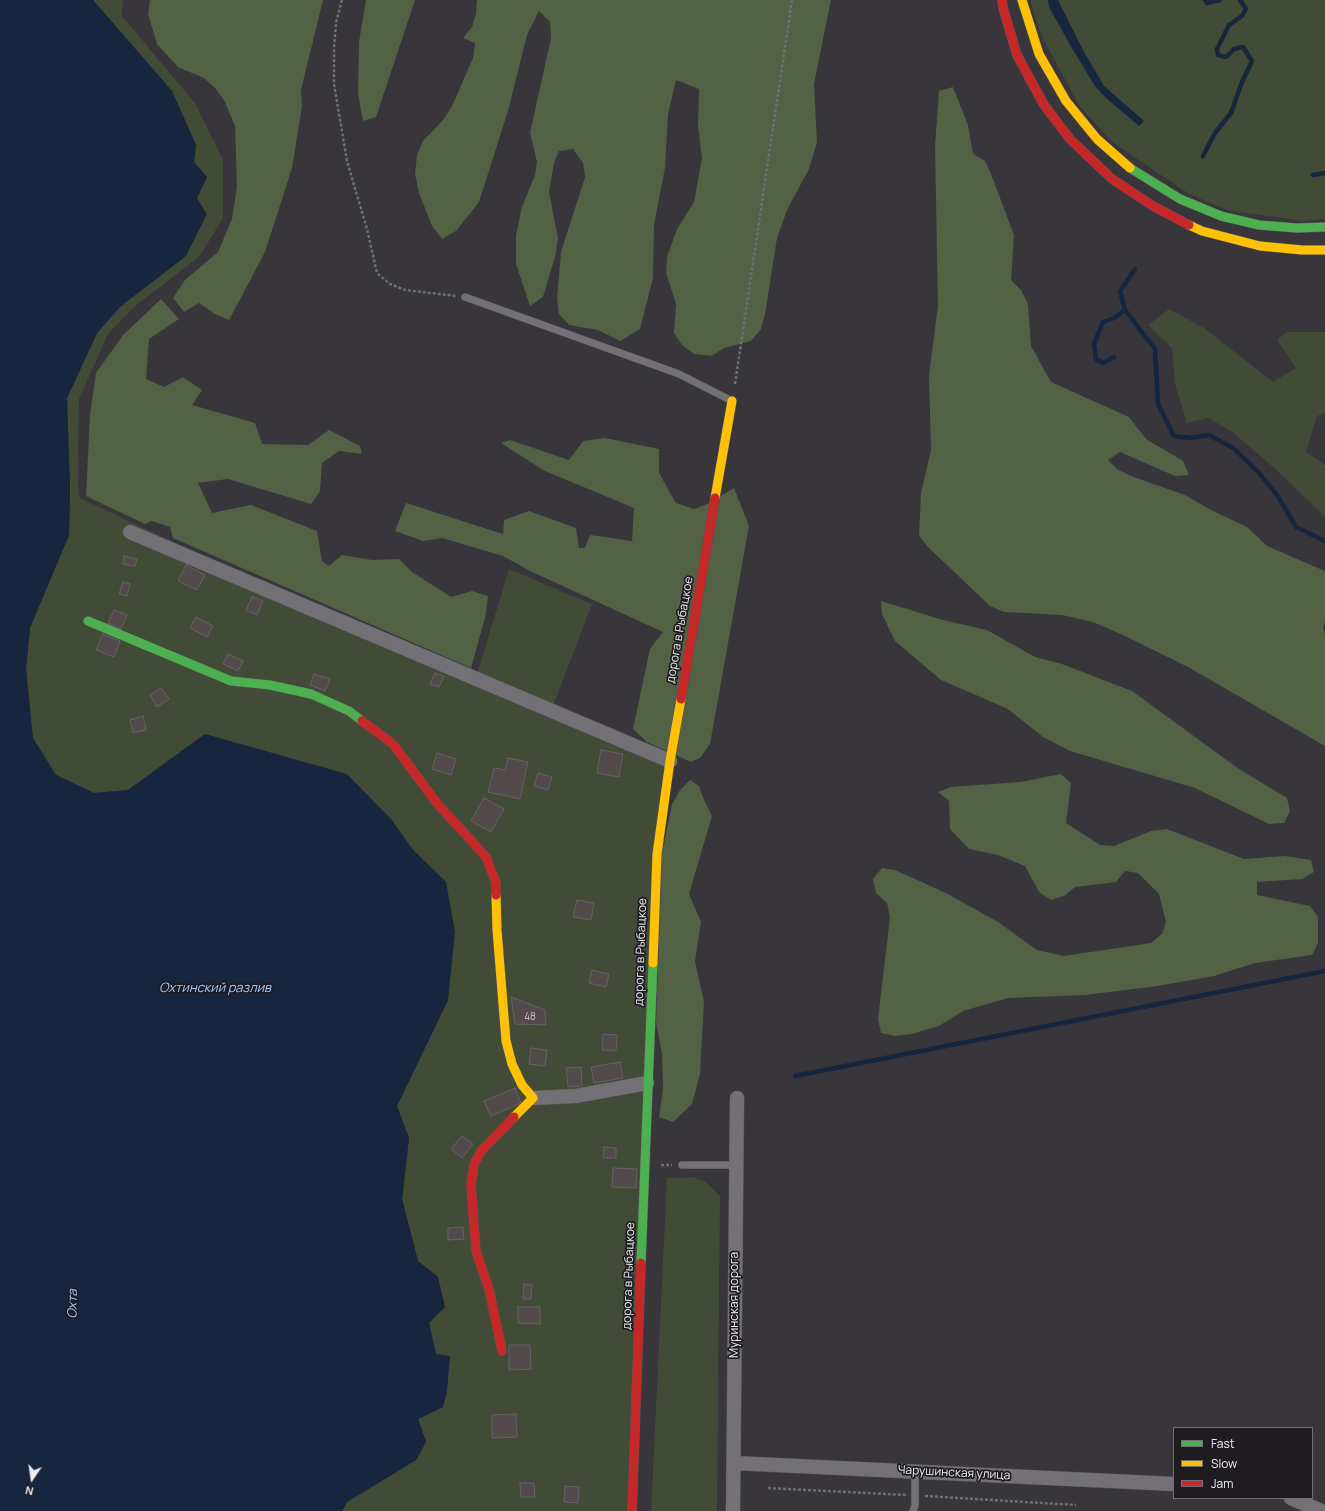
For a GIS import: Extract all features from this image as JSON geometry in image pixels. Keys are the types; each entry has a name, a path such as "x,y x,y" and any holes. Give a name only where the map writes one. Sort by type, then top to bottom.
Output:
{"street":[{"path":"1002,0 1017,55 1044,104 1070,139 1112,180 1154,206 1202,231 1260,246 1302,250 1325,250"},
{"path":"1022,0 1039,54 1066,101 1097,138 1132,169 1180,198 1221,216 1259,225 1297,228 1325,228"},
{"name":"дорога в Рыбацкое","path":"632,1511 647,1083 657,854 670,761 732,401"},
{"path":"130,532 670,761"},
{"path":"88,621 231,681 270,685 311,694 349,711 393,744 436,802 486,857 496,883 506,1041 512,1064 522,1085 533,1098"},
{"path":"502,1351 489,1288 476,1251 471,1185 474,1164 482,1150 533,1098 576,1096 647,1083"},
{"name":"Муринская дорога","path":"733,1511 737,1098"},
{"name":"Чарушинская улица","path":"734,1463 1173,1484"},
{"path":"1293,1499 1321,1511"}],"lane":[{"path":"465,297 679,374 732,401"},
{"path":"682,1165 736,1165"},
{"path":"913,1511 915,1506 915,1472"}],"path":[{"path":"342,0 336,23 334,84 347,161 367,228 377,273 390,284 405,290 465,297"},
{"path":"732,401 792,0"}],"green space":[{"path":"93,0 123,0 122,16 195,103 223,160 223,218 200,256 133,308 108,334 79,399 78,480 80,498 474,684 509,569 592,604 550,714 664,766 629,1511 342,1511 347,1502 416,1460 426,1442 418,1419 443,1407 436,1354 429,1323 438,1277 418,1261 402,1199 409,1138 397,1106 448,1000 446,882 413,850 391,819 205,734 128,790 94,793 56,775 32,738 26,669 30,628 69,535 70,487 67,398 97,333 121,306 186,256 197,198 207,177 194,162 196,145 172,91"},
{"path":"150,0 323,0 301,90 302,106 292,168 265,252 229,320 215,314 199,303 184,312 173,298 185,280 218,252 232,219 237,187 235,126 224,100 215,88 204,78 178,67 157,44 148,14"},
{"path":"366,0 415,0 376,117 363,121 358,93 359,42"},
{"path":"477,0 831,0 814,84 817,142 809,169 787,210 777,238 765,314 761,329 751,341 724,348 712,356 694,354 682,345 674,333 676,304 666,273 667,257 677,229 694,202 702,158 698,126 699,89 676,80 668,114 665,168 654,225 653,278 640,329 620,341 598,330 569,325 559,314 557,299 561,252 585,177 583,163 573,149 559,151 554,163 549,192 558,238 556,253 543,297 530,306 516,264 516,235 522,207 535,175 537,162 530,133 551,38 550,22 539,11 527,35 508,111 479,202 456,231 442,239 432,226 419,193 415,174 417,155 423,141 444,119 453,104 473,58 475,43 463,38 472,27 476,14"},
{"path":"1030,0 1325,0 1325,219 1303,221 1227,210 1189,194 1112,142 1080,107 1041,35"},
{"path":"953,87 968,125 973,154 985,161 1014,235 1011,280 1021,290 1028,304 1031,346 1051,382 1129,417 1146,439 1183,461 1189,475 1175,476 1120,452 1108,460 1117,469 1131,476 1185,495 1209,509 1247,527 1267,546 1325,571 1325,622 1323,628 1325,633 1325,746 1188,667 1093,622 1062,615 1004,612 990,606 928,547 919,536 921,493 931,450 929,375 938,306 935,145 939,91"},
{"path":"161,299 179,319 149,339 146,379 164,387 183,377 202,390 192,405 255,423 262,444 308,445 329,430 360,446 362,454 339,451 322,463 320,491 311,504 228,479 198,483 212,513 251,505 317,531 322,561 329,566 342,555 372,560 399,559 412,572 451,597 472,591 488,596 485,618 471,668 173,538 170,527 152,521 145,524 86,496 90,415 96,373 123,335"},
{"path":"1169,309 1204,328 1273,382 1296,368 1277,340 1287,332 1325,332 1325,413 1317,416 1306,452 1325,465 1325,517 1281,474 1231,431 1208,418 1187,423 1175,384 1172,348 1148,325"},
{"path":"605,438 659,449 659,473 676,503 694,509 707,504 734,488 749,526 710,744 700,758 691,762 647,742 633,729 650,649 663,632 530,571 503,556 442,538 423,541 395,531 406,503 503,534 504,520 529,511 576,528 579,548 585,548 590,535 632,541 634,508 545,471 501,443 510,440 569,460 583,441"},
{"path":"881,601 943,620 987,630 1035,657 1062,664 1132,691 1239,769 1287,798 1290,811 1284,823 1269,824 1195,788 1070,751 1043,737 1008,709 941,680 895,641 882,614"},
{"path":"1061,774 1071,783 1066,823 1100,845 1114,846 1151,831 1167,829 1244,859 1284,856 1311,860 1314,872 1302,879 1257,882 1257,895 1310,906 1318,917 1318,943 1312,955 1255,963 1214,976 1158,986 1085,995 1008,998 963,1011 939,1026 911,1034 895,1036 881,1033 878,1019 890,917 887,903 876,893 873,879 882,868 895,870 946,893 998,922 1037,950 1064,956 1151,943 1162,934 1166,922 1159,894 1138,873 1125,871 1116,882 1075,887 1064,896 1051,900 1039,892 1025,866 998,855 969,849 950,829 949,801 938,792 951,787 1020,782"},
{"path":"690,780 699,786 712,816 689,894 701,922 695,961 704,1002 700,1074 692,1104 673,1122 659,1117 663,1089 662,1054 656,1022 662,854 672,804 680,790"},
{"path":"694,1177 706,1182 720,1196 717,1511 651,1511 667,1178"}],"water":[{"name":"Охтинский разлив","path":"0,0 93,0 172,91 196,145 194,162 207,177 197,198 207,214 186,256 121,306 97,333 67,398 70,487 69,535 30,628 26,669 33,738 56,775 94,793 128,790 205,734 347,774 391,819 413,850 446,882 455,932 448,1000 397,1106 409,1138 402,1199 418,1261 438,1277 445,1307 429,1323 436,1354 450,1356 447,1391 443,1407 418,1419 426,1442 416,1460 347,1502 342,1511 0,1511"},
{"path":"1048,0 1058,0 1083,50 1104,86 1144,121 1139,126 1105,97 1095,86 1049,7"}],"building":[{"path":"124,556 137,559 135,566 123,564"},
{"path":"186,565 205,575 197,590 178,581"},
{"path":"123,582 130,584 127,596 119,594"},
{"path":"252,597 263,601 257,615 246,610"},
{"path":"114,610 127,615 121,629 108,623"},
{"path":"196,617 213,626 207,637 190,628"},
{"path":"103,634 120,641 114,657 96,650"},
{"path":"228,654 243,661 238,671 223,664"},
{"path":"435,673 444,676 439,687 430,684"},
{"path":"314,674 330,679 325,691 310,685"},
{"path":"161,688 169,699 157,707 150,695"},
{"path":"143,716 146,730 133,733 130,720"},
{"path":"601,750 623,754 619,777 597,773"},
{"path":"437,753 456,759 451,775 432,769"},
{"path":"508,758 528,762 520,799 488,792 494,768 505,770"},
{"path":"538,773 552,777 548,790 534,786"},
{"path":"484,798 504,809 491,832 471,821"},
{"path":"577,900 594,903 591,920 573,917"},
{"path":"592,970 609,974 606,987 589,983"},
{"path":"511,997 545,1010 546,1025 515,1024"},
{"path":"603,1034 617,1035 616,1051 602,1050"},
{"path":"531,1048 547,1050 545,1066 529,1064"},
{"path":"620,1062 623,1078 594,1083 591,1067"},
{"path":"581,1067 582,1086 568,1087 566,1068"},
{"path":"515,1088 521,1103 491,1116 484,1101"},
{"path":"462,1136 473,1144 462,1158 451,1149"},
{"path":"604,1147 616,1148 616,1158 603,1158"},
{"path":"613,1168 637,1169 636,1188 612,1187"},
{"path":"463,1227 464,1239 448,1240 448,1228"},
{"path":"524,1284 532,1285 531,1299 523,1299"},
{"path":"518,1307 540,1307 540,1324 518,1323"},
{"path":"509,1345 530,1345 531,1369 509,1370"},
{"path":"516,1414 517,1437 492,1438 492,1415"},
{"path":"520,1483 534,1483 535,1497 521,1497"},
{"path":"565,1486 579,1487 578,1503 564,1502"}],"waterway":[{"path":"1205,0 1207,3 1220,0"},
{"path":"1203,156 1215,133 1231,113 1242,82 1252,61 1243,47 1234,49 1226,57 1218,55 1217,49 1229,25 1242,16 1246,9 1240,0"},
{"path":"1313,175 1325,173"},
{"path":"1135,269 1120,291 1125,310 1155,349 1158,404 1174,436 1191,438 1209,435 1233,448 1259,473 1277,495 1296,527 1325,541"},
{"path":"1114,357 1103,363 1096,359 1094,344 1103,322 1114,318 1125,310"},
{"path":"795,1076 1325,971"}],"traffic: fast":[{"path":"1130,168 1180,199 1221,216 1259,225 1297,228 1325,227"},
{"path":"88,621 231,681 270,685 311,694 349,711 362,721"},
{"path":"641,1263 653,963"}],"traffic: slow":[{"path":"1022,0 1039,54 1066,101 1097,139 1130,168"},
{"path":"1189,225 1202,231 1260,246 1302,250 1325,250"},
{"path":"715,498 732,401"},
{"path":"653,963 657,854 670,761 681,699"},
{"path":"496,895 497,930 506,1041 512,1064 522,1085 533,1098 514,1117"}],"traffic: jam":[{"path":"1002,0 1017,55 1044,105 1070,139 1112,179 1153,206 1189,225"},
{"path":"681,699 715,498"},
{"path":"362,721 393,744 436,802 486,857 496,883 496,895"},
{"path":"502,1351 489,1289 476,1251 471,1185 474,1164 482,1150 514,1117"},
{"path":"632,1511 641,1263"}],"water label":[{"name":"Охта","path":"73,1304"}]}
